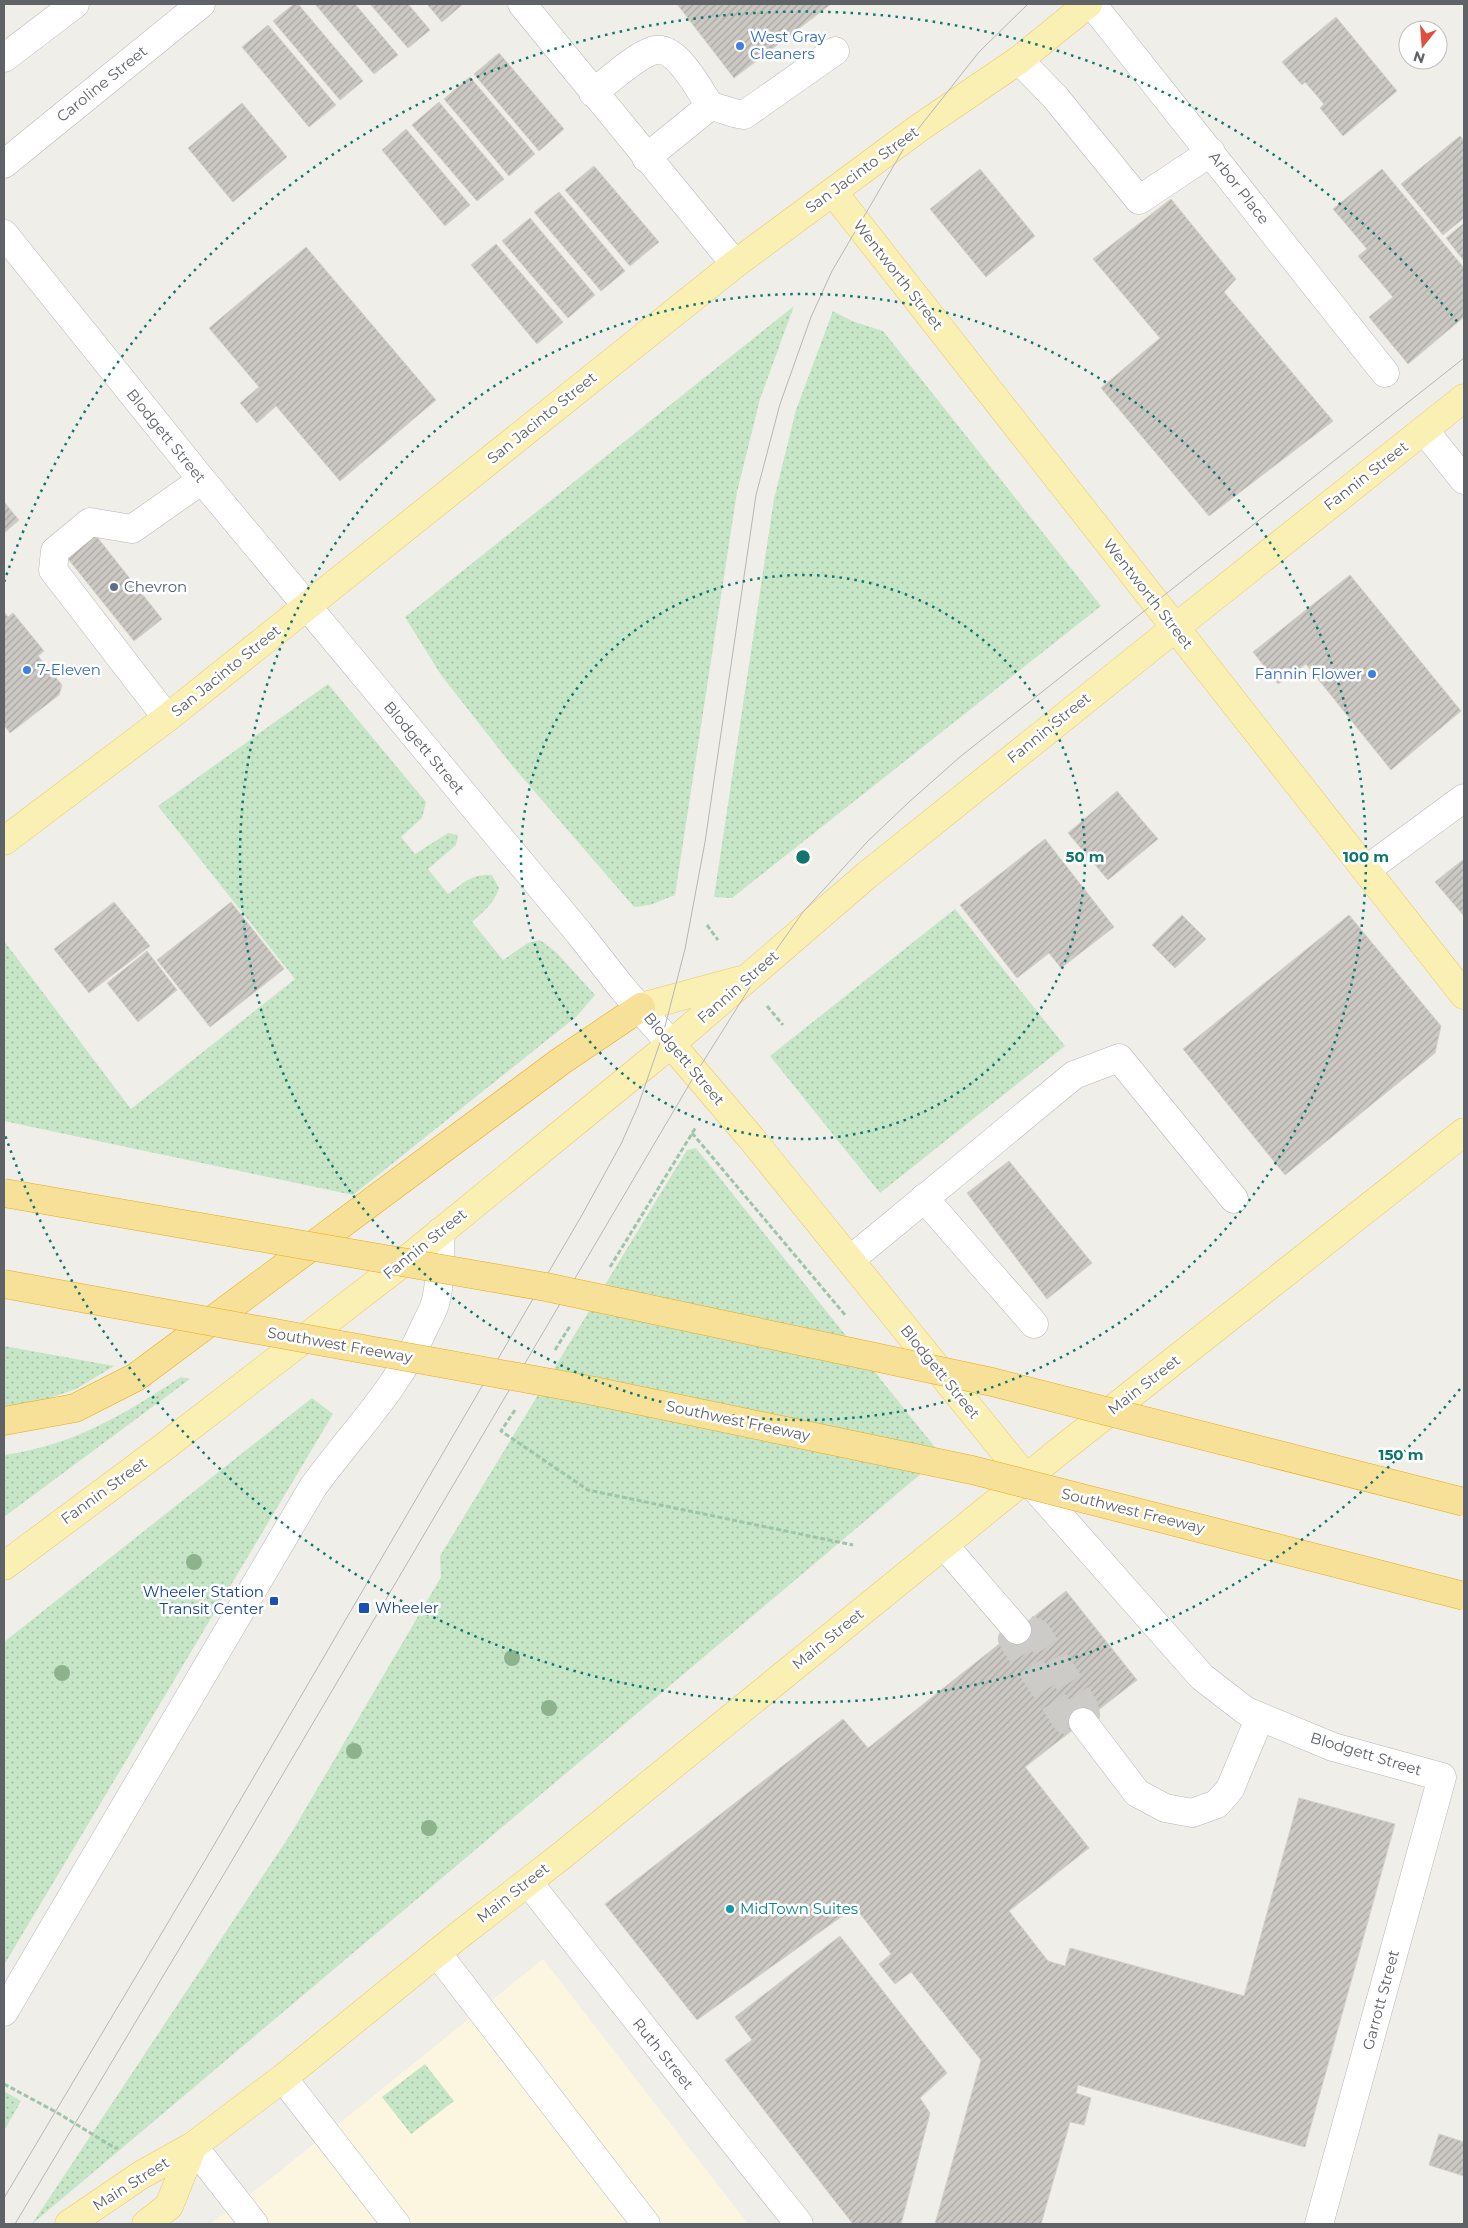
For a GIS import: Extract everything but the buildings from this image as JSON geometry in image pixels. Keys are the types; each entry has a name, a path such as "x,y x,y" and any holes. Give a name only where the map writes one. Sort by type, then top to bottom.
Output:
{"highway":[{"path":"4,1421 75,1408 136,1377 561,1061 641,1008"},
{"path":"4,1193 566,1291 992,1382 1464,1502"},
{"name":"Southwest Freeway","path":"4,1284 589,1390 972,1470 1464,1596"}],"main road":[{"name":"San Jacinto Street","path":"4,842 167,718 735,264 919,128 1019,60 1088,4"},
{"name":"Wentworth Street","path":"832,192 1464,994"},
{"name":"Fannin Street","path":"4,1566 164,1447 440,1232 671,1044 867,875 1464,398"},
{"path":"641,1008 747,979"},
{"name":"Blodgett Street","path":"671,1044 850,1260 1026,1478"},
{"name":"Main Street","path":"69,2224 141,2175 193,2146 283,2078 1026,1478 1464,1132"},
{"name":"Main Street","path":"146,2224 169,2206 193,2146"}],"street":[{"path":"4,58 75,4"},
{"name":"Caroline Street","path":"4,164 201,4"},
{"path":"522,4 646,158 735,264"},
{"name":"Arbor Place","path":"1092,4 1385,372"},
{"path":"593,92 638,58 657,50 667,52 687,69 710,106"},
{"path":"646,158 710,106 720,107 732,114 744,115 835,51"},
{"path":"1019,60 1055,97 1139,200 1210,152"},
{"name":"Blodgett Street","path":"4,234 202,480 579,933 622,988 671,1044"},
{"path":"1424,430 1464,480"},
{"path":"167,718 53,570 55,551 90,522 132,529 202,480"},
{"path":"1366,870 1464,798"},
{"path":"850,1260 1074,1075 1119,1058 1234,1199"},
{"path":"924,1198 1034,1324"},
{"path":"4,2012 313,1487 340,1449 384,1399 415,1348 436,1301 441,1264 440,1232"},
{"name":"Blodgett Street","path":"1026,1478 1202,1676 1246,1711 1332,1747 1442,1777"},
{"path":"944,1545 1017,1630"},
{"path":"1083,1722 1138,1793 1165,1808 1192,1813 1217,1804 1230,1789 1260,1717"},
{"name":"Garrott Street","path":"1319,2224 1442,1777"},
{"name":"Ruth Street","path":"528,1882 799,2224"},
{"path":"437,1953 646,2224"},
{"path":"283,2078 396,2224"},
{"path":"193,2146 254,2224"}],"path":[{"path":"708,925 718,940"},
{"path":"767,1006 782,1025"},
{"path":"692,1133 851,1321"},
{"path":"501,1432 588,1490 853,1545"},
{"path":"4,2084 56,2112 115,2148 123,2148"}],"shaded area":[{"path":"543,1959 748,2224 210,2224 278,2173"}],"green space":[{"path":"794,306 760,399 737,492 675,895 650,905 634,907 510,763 441,675 405,617"},
{"path":"833,311 852,321 883,331 1101,606 732,898 714,897 774,499 796,410"},
{"path":"328,684 426,802 422,818 401,837 415,854 448,833 458,835 456,845 428,869 448,894 473,878 492,875 499,888 497,894 488,907 472,922 503,960 528,943 540,940 556,952 595,995 577,1016 353,1195 4,1121 4,941 131,1109 295,979 158,806"},
{"path":"955,909 1065,1046 880,1193 770,1056"},
{"path":"696,1148 942,1456 32,2224 292,1832 441,1577 440,1556 687,1150"},
{"path":"4,1346 114,1366 76,1389 35,1403 4,1409"},
{"path":"181,1377 190,1379 4,1517 4,1455 53,1444 75,1436 118,1416"},
{"path":"312,1398 333,1414 4,1965 4,1642"},
{"path":"425,2064 454,2101 411,2134 382,2097"},
{"path":"4,2091 21,2101 4,2131"}],"tunnel":[{"path":"1027,1629 1037,1633 1084,1706 1086,1715 1083,1722 1074,1723 1066,1720 1012,1639 1017,1630 1027,1629"}],"tram line":[{"path":"4,2198 207,1857 582,1215 621,1144 638,1106 663,1034 685,949 705,842 756,495 780,404 811,317 832,271 907,143 979,52 1028,4"},
{"path":"15,2224 227,1869 696,1073 752,984 803,912 868,841 961,756 1464,358"}],"place":[{"name":"West Gray Cleaners","path":"740,46"},
{"name":"Chevron","path":"114,587"},
{"name":"7-Eleven","path":"27,670"},
{"name":"Fannin Flower","path":"1372,674"},
{"name":"Wheeler Station Transit Center","path":"274,1601"},
{"name":"Wheeler","path":"364,1608"},
{"name":"MidTown Suites","path":"730,1909"}]}
